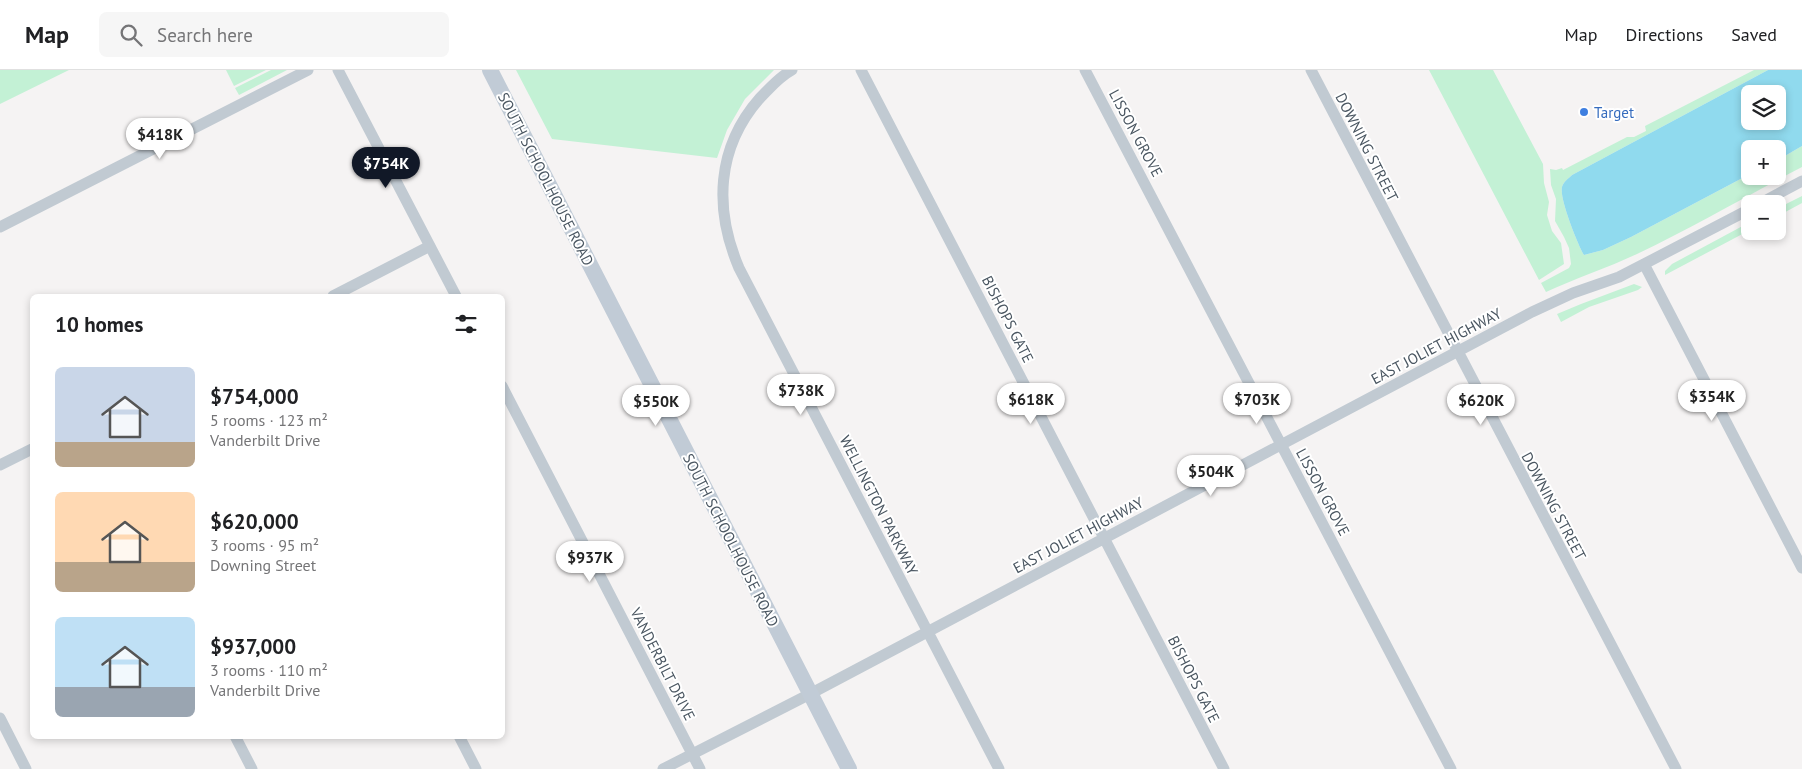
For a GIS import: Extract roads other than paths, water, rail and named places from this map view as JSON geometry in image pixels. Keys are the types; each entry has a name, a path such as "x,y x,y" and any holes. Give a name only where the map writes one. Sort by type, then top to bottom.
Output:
{"street":[{"path":"0,227 308,70"},
{"path":"338,70 455,294"},
{"name":"SOUTH SCHOOLHOUSE ROAD","path":"490,70 849,769"},
{"name":"WELLINGTON PARKWAY","path":"792,70 772,86 754,106 732,143 723,190 726,232 739,268 998,769"},
{"name":"BISHOPS GATE","path":"861,70 1224,769"},
{"name":"LISSON GROVE","path":"1086,70 1451,769"},
{"name":"DOWNING STREET","path":"1311,70 1456,352 1676,769"},
{"path":"1776,195 1802,181"},
{"name":"EAST JOLIET HIGHWAY","path":"662,769 810,694 1554,301 1600,284 1644,264 1741,214"},
{"path":"337,294 430,246"},
{"path":"1644,264 1802,568"},
{"name":"VANDERBILT DRIVE","path":"505,392 700,769"},
{"path":"0,465 30,450"},
{"path":"0,718 26,769"},
{"path":"237,739 252,769"},
{"path":"461,739 476,769"}],"water":[{"path":"1768,70 1802,70 1802,146 1786,155 1786,140 1741,140 1741,179 1631,237 1603,250 1584,255 1563,201 1562,187 1572,175"}],"place":[{"name":"Target","path":"1584,112"}]}
